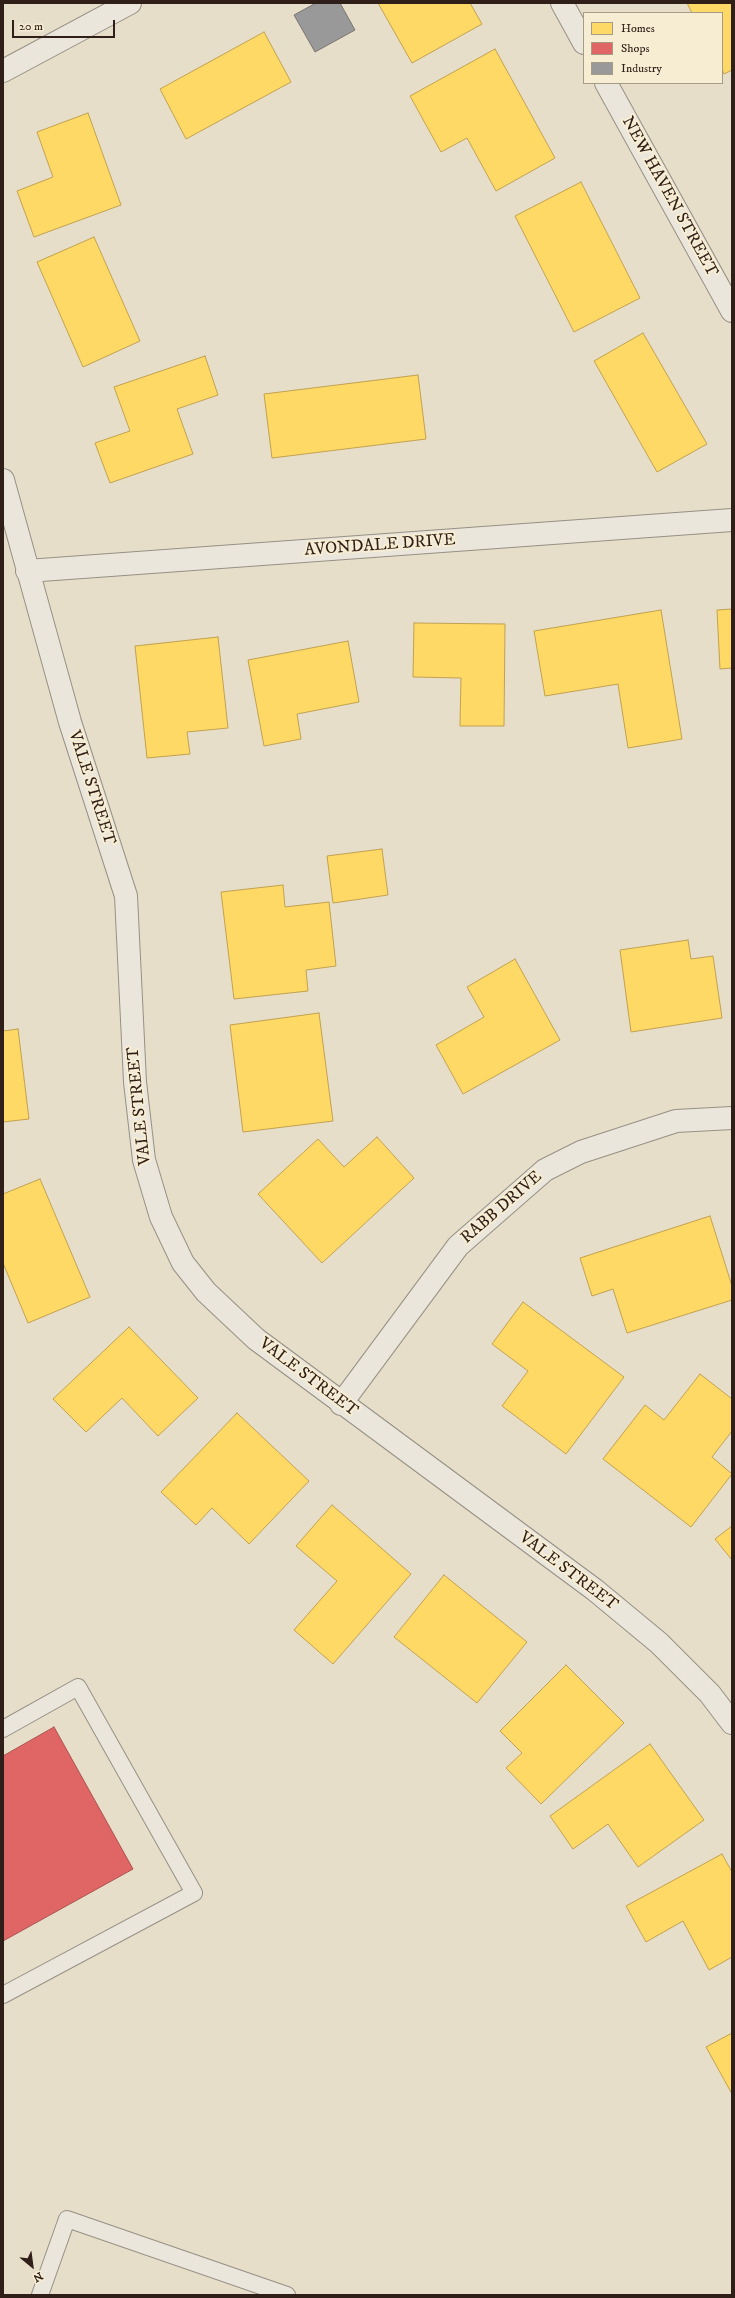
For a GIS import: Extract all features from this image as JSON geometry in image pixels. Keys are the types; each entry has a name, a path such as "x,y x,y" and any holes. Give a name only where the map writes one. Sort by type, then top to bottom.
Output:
{"street":[{"path":"3,71 130,3"},
{"path":"562,3 583,41"},
{"name":"NEW HAVEN STREET","path":"607,84 732,311"},
{"name":"VALE STREET","path":"3,480 70,722 126,896 135,1082 143,1152 161,1217 183,1263 206,1292 256,1340 600,1594 659,1643 710,1694 732,1723"},
{"name":"AVONDALE DRIVE","path":"27,571 732,520"},
{"name":"RABB DRIVE","path":"341,1404 458,1246 545,1170 581,1152 676,1121 732,1118"}],"lane":[{"path":"3,1729 78,1688 194,1893 3,1995"},
{"path":"40,2295 67,2218 287,2295"}],"building: Homes":[{"path":"378,3 470,3 482,24 412,63"},
{"path":"687,3 732,3 732,70 724,74 723,72 723,12 692,12"},
{"path":"264,32 291,82 186,139 160,89"},
{"path":"495,49 555,158 496,191 467,138 441,152 410,96"},
{"path":"88,113 121,205 34,237 17,191 53,177 37,132"},
{"path":"581,182 640,298 574,332 515,216"},
{"path":"94,237 140,341 83,367 37,262"},
{"path":"643,333 707,444 657,472 594,361"},
{"path":"205,356 218,395 177,409 193,454 110,483 95,443 130,431 114,387"},
{"path":"418,375 426,439 272,458 264,394"},
{"path":"732,609 732,668 720,669 717,610"},
{"path":"661,610 682,739 628,748 618,684 545,696 534,631"},
{"path":"414,623 505,624 504,726 460,726 461,678 413,677"},
{"path":"218,637 228,728 187,732 190,754 147,758 135,646"},
{"path":"348,641 359,702 297,714 301,739 264,746 248,660"},
{"path":"382,849 388,895 333,903 327,856"},
{"path":"283,885 285,907 329,902 336,966 306,970 308,991 234,999 221,892"},
{"path":"688,940 691,959 713,956 722,1018 631,1032 620,950"},
{"path":"515,959 560,1040 463,1094 436,1045 484,1017 467,987"},
{"path":"319,1013 333,1121 243,1132 230,1025"},
{"path":"18,1029 29,1119 3,1122 3,1031"},
{"path":"377,1137 414,1178 322,1263 258,1194 318,1139 344,1167"},
{"path":"40,1179 90,1297 28,1323 3,1263 3,1194"},
{"path":"710,1216 732,1286 732,1300 627,1333 613,1289 592,1296 580,1258"},
{"path":"523,1302 624,1377 566,1454 502,1406 528,1371 492,1344"},
{"path":"129,1327 198,1398 158,1436 122,1398 86,1432 53,1399"},
{"path":"700,1374 732,1399 732,1431 712,1457 732,1474 691,1527 603,1459 645,1405 664,1420"},
{"path":"237,1413 309,1481 249,1544 212,1508 196,1525 161,1492"},
{"path":"332,1505 411,1574 333,1664 294,1630 337,1581 296,1546"},
{"path":"732,1526 732,1560 715,1539"},
{"path":"444,1575 527,1642 477,1703 394,1637"},
{"path":"566,1665 624,1723 541,1804 506,1768 522,1753 500,1731"},
{"path":"650,1744 704,1820 638,1867 608,1824 573,1849 550,1816"},
{"path":"722,1854 732,1872 732,1957 709,1970 683,1921 646,1942 626,1906"},
{"path":"732,2033 732,2094 706,2047"}],"building: Shops":[{"path":"54,1727 133,1869 3,1941 3,1756"}],"building: Industry":[{"path":"316,3 340,3 355,30 315,52 294,15"}]}
